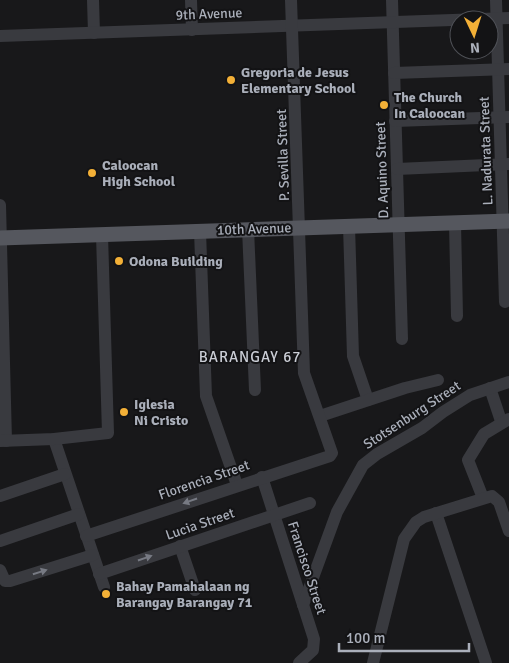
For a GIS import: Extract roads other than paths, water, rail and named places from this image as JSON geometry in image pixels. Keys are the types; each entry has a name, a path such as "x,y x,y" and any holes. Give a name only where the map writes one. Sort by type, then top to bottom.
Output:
{"main road":[{"name":"10th Avenue","path":"1,238 507,221"}],"street":[{"path":"93,0 94,33"},
{"path":"191,0 192,30"},
{"name":"P. Sevilla Street","path":"291,0 301,228 304,373 332,453"},
{"name":"D. Aquino Street","path":"392,0 402,339"},
{"name":"L. Nadurata Street","path":"496,0 503,18 507,221 505,302"},
{"name":"9th Avenue","path":"0,36 503,18"},
{"path":"394,73 504,69"},
{"path":"396,121 504,117"},
{"path":"397,169 505,164"},
{"path":"0,205 3,441 54,439 108,433 102,235"},
{"path":"456,223 458,316"},
{"path":"349,226 353,356 368,400"},
{"path":"248,229 255,390"},
{"path":"200,231 206,396 237,485"},
{"path":"320,416 400,390 438,380"},
{"name":"Stotsenburg Street","path":"303,605 337,512 364,465 377,454 422,428 470,395 509,382"},
{"path":"482,498 468,460 484,434 505,420 490,388"},
{"path":"54,439 104,587"},
{"name":"Florencia Street","path":"86,536 330,456 332,453"},
{"path":"0,496 65,474"},
{"name":"Francisco Street","path":"262,477 315,646 299,663"},
{"path":"373,663 404,539 416,522 436,513 482,498 496,497 509,531"},
{"name":"Lucia Street","path":"99,574 310,503"},
{"path":"436,513 486,663"},
{"path":"0,541 79,514"},
{"path":"180,546 195,590"},
{"path":"0,570 5,581 10,582 93,555"}],"place":[{"name":"Gregoria de Jesus Elementary School","path":"231,80"},
{"name":"The Church In Caloocan","path":"384,105"},
{"name":"Caloocan High School","path":"92,173"},
{"name":"Odona Building","path":"119,261"},
{"name":"Iglesia Ni Cristo","path":"124,412"},
{"name":"Bahay Pamahalaan ng Barangay Barangay 71","path":"106,594"}],"district":[{"name":"BARANGAY 67","path":"250,357"}]}
